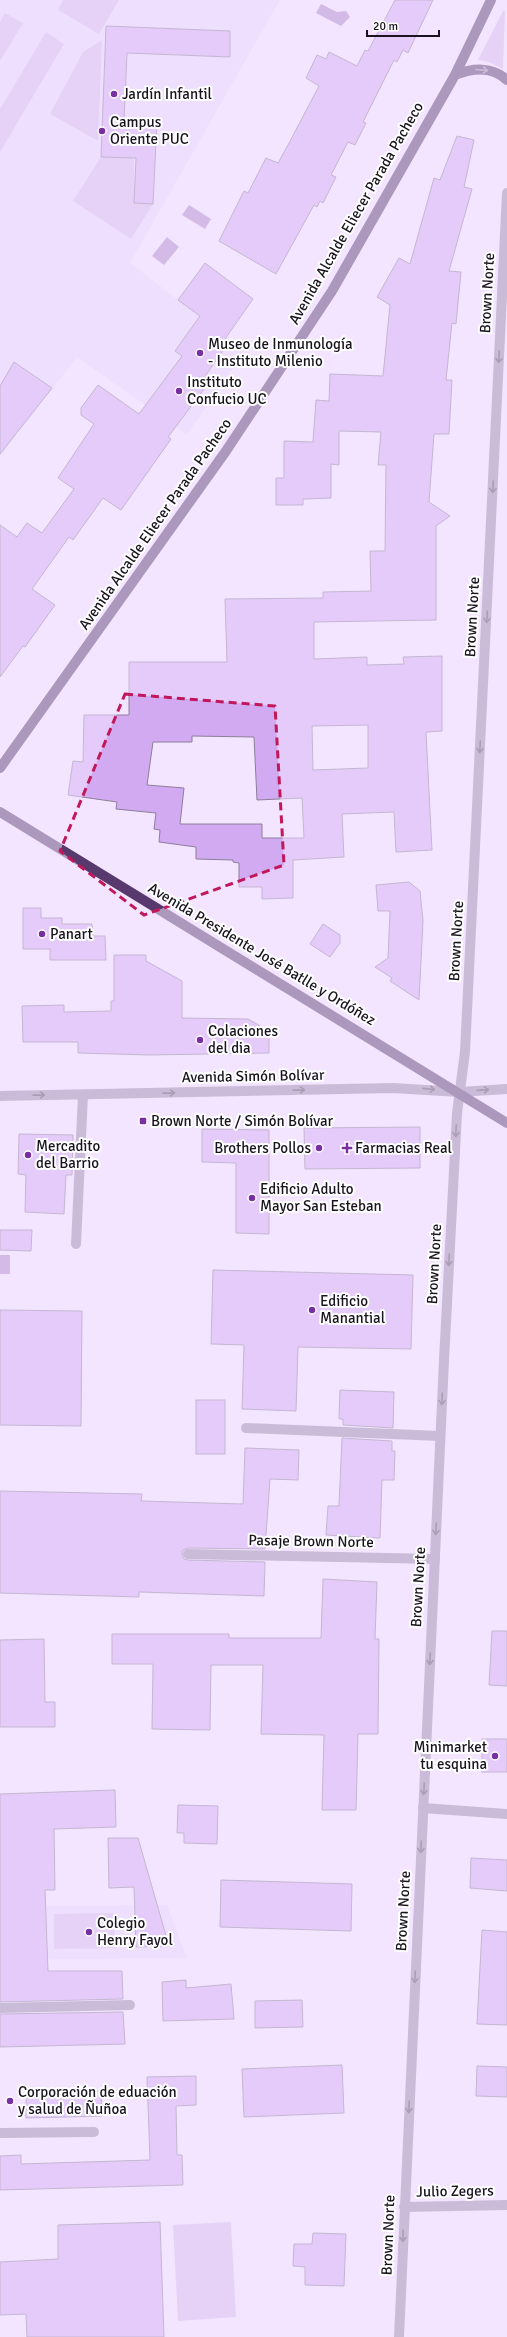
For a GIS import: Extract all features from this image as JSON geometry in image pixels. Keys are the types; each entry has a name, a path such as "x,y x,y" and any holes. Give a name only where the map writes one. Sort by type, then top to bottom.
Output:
{"main road":[{"name":"Avenida Alcalde Eliecer Parada Pacheco","path":"0,768 226,451 332,291 454,75 491,0"},
{"path":"454,75 468,70 482,69 494,72 507,80"},
{"name":"Avenida Presidente José Batlle y Ordóñez","path":"0,812 459,1092 507,1123"}],"street":[{"name":"Brown Norte","path":"399,2337 440,1436 459,1092 465,1052 507,193"},
{"name":"Avenida Simón Bolívar","path":"0,1096 400,1088 459,1092 507,1089"},
{"path":"76,1244 83,1095"},
{"path":"246,1428 440,1436"},
{"name":"Pasaje Brown Norte","path":"188,1554 435,1559"},
{"path":"423,1808 507,1814"},
{"path":"0,2008 130,2005"},
{"path":"0,2133 94,2132"},
{"name":"Julio Zegers","path":"404,2207 507,2205"}],"highlighted area":[{"path":"125,694 275,706 284,865 144,915 60,851"}],"shaded area":[{"name":"Campus Oriente PUC","path":"0,0 280,0 130,263 245,351 187,435 77,357 0,457"},
{"path":"63,0 119,0 99,34 58,10"},
{"path":"321,4 337,12 346,11 350,17 341,26 316,13"},
{"path":"503,11 505,11 503,69 489,62 478,60"},
{"path":"5,13 23,23 0,61 0,22"},
{"path":"46,32 64,44 0,152 0,109"},
{"path":"102,40 98,141 50,114 83,52"},
{"path":"101,157 134,158 134,203 153,204 131,239 73,201"},
{"path":"189,205 211,219 205,229 182,215"},
{"path":"167,237 179,247 164,265 152,256"},
{"path":"0,1255 10,1255 10,1274 0,1274"},
{"name":"Colegio Henry Fayol","path":"167,1905 187,1958 0,1960 0,1906"},
{"path":"114,1913 115,1948 54,1949 54,1914"},
{"path":"231,2222 236,2317 178,2321 173,2225"}],"building":[{"path":"395,0 433,0 408,53 403,50 397,62 394,60 363,122 366,123 355,145 348,142 331,175 336,177 323,203 320,201 317,207 314,205 276,274 219,241 244,191 248,193 266,158 278,163 288,145 319,86 306,78 317,55 326,59 329,52 357,66 365,50 368,51"},
{"name":"Jardín Infantil","path":"106,26 230,31 230,57 127,53 124,120 157,121 153,204 134,203 136,158 101,157"},
{"path":"457,136 474,140 464,187 472,189 449,271 461,272 456,324 452,323 446,380 452,380 449,434 434,434 429,502 450,516 436,526 436,620 314,622 314,659 367,657 367,665 404,664 403,657 442,656 442,731 426,732 432,850 396,852 394,812 342,814 344,857 293,860 293,898 262,899 262,887 239,887 239,863 233,862 233,860 196,859 196,847 159,842 160,830 154,829 156,813 116,809 117,802 68,795 73,761 83,762 84,715 129,715 129,662 227,662 225,599 323,598 323,592 371,591 370,551 385,551 386,465 378,465 381,432 339,431 339,465 331,464 331,498 303,499 303,505 276,505 276,478 284,478 284,441 313,442 316,400 329,401 330,374 383,376 390,305 377,297 399,258 410,264 434,178 440,180","holes":["368,725 368,768 313,770 312,726","192,736 254,737 257,800 302,798 304,838 262,838 262,824 180,824 184,788 147,785 153,742 192,742"]},
{"path":"205,263 253,299 220,346 224,349 199,385 204,389 168,437 171,439 121,510 103,498 73,540 69,537 32,589 55,605 25,647 23,646 0,677 0,525 17,537 27,523 42,533 74,489 58,478 94,424 81,415 81,408 98,385 139,414 182,356 175,351 200,316 178,300"},
{"path":"14,362 52,388 0,454 0,386"},
{"path":"409,882 420,891 423,921 419,1000 390,981 392,978 375,967 388,958 390,911 378,911 376,885"},
{"path":"23,908 41,908 41,918 62,918 62,924 92,924 93,936 105,936 106,960 50,960 50,949 23,949"},
{"path":"323,924 340,935 340,943 330,957 310,944"},
{"path":"114,955 146,955 146,961 182,981 182,1018 248,1019 269,1031 269,1053 150,1055 78,1053 78,1042 23,1042 22,1006 64,1005 64,1012 111,1011 111,1001 114,1001"},
{"path":"420,1127 420,1168 305,1169 304,1128"},
{"name":"Edificio Adulto Mayor San Esteban","path":"202,1129 269,1130 269,1234 236,1233 236,1163 202,1162"},
{"path":"19,1134 73,1135 72,1175 66,1175 64,1214 25,1212 26,1175 18,1174"},
{"path":"0,1230 32,1230 31,1251 0,1250"},
{"name":"Edificio Manantial","path":"213,1270 413,1275 411,1349 298,1347 296,1411 242,1409 244,1345 211,1344"},
{"path":"0,1310 82,1311 81,1426 0,1425"},
{"path":"340,1390 394,1392 393,1428 343,1425 343,1419 339,1419"},
{"path":"196,1400 225,1400 225,1454 196,1454"},
{"path":"342,1438 392,1441 392,1451 395,1451 394,1480 382,1480 380,1538 326,1535 328,1506 339,1506"},
{"path":"245,1448 299,1450 298,1480 270,1479 265,1549 188,1548 183,1550 182,1554 184,1559 188,1560 265,1562 264,1596 139,1592 139,1597 0,1593 0,1491 142,1494 141,1501 243,1504"},
{"path":"323,1579 377,1582 375,1639 379,1639 378,1734 358,1734 356,1810 322,1810 324,1735 261,1734 263,1665 211,1665 210,1730 152,1729 153,1664 112,1664 112,1634 229,1634 229,1638 321,1638"},
{"path":"492,1631 507,1631 507,1686 489,1685"},
{"path":"44,1639 45,1702 55,1702 55,1727 0,1727 0,1640"},
{"name":"Minimarket tu esquina","path":"482,1739 507,1739 507,1772 482,1772"},
{"path":"115,1790 116,1827 54,1829 55,1890 45,1890 48,1971 122,1971 123,1999 0,2002 0,1794"},
{"path":"178,1805 218,1806 217,1844 184,1843 184,1833 177,1833"},
{"path":"108,1838 138,1838 169,1946 136,1947 134,1887 109,1888"},
{"path":"471,1858 507,1860 507,1891 470,1888"},
{"path":"221,1880 352,1884 351,1931 220,1927"},
{"path":"482,1930 507,1932 507,2025 477,2024"},
{"path":"186,1980 186,1988 231,1984 234,2019 163,2021 162,1982"},
{"path":"302,2000 303,2027 255,2028 255,2001"},
{"path":"123,2012 125,2044 0,2047 0,2014"},
{"path":"342,2065 344,2113 244,2117 242,2069"},
{"path":"477,2066 507,2067 507,2097 476,2096"},
{"path":"196,2076 196,2105 176,2106 177,2155 182,2155 183,2185 0,2190 0,2156 21,2155 21,2164 150,2160 147,2077"},
{"path":"101,2091 102,2116 26,2118 26,2093"},
{"path":"160,2222 164,2337 27,2337 26,2314 0,2315 0,2262 58,2259 58,2225"},
{"path":"313,2233 346,2234 344,2286 305,2285 305,2267 293,2266 294,2244 312,2244"}],"place":[{"name":"Jardín Infantil","path":"114,94"},
{"name":"Campus Oriente PUC","path":"102,131"},
{"name":"Museo de Inmunología - Instituto Milenio","path":"200,353"},
{"name":"Instituto Confucio UC","path":"179,391"},
{"name":"Panart","path":"42,934"},
{"name":"Colaciones del dia","path":"200,1040"},
{"name":"Brown Norte / Simón Bolívar","path":"143,1121"},
{"name":"Brothers Pollos","path":"319,1148"},
{"name":"Farmacias Real","path":"347,1148"},
{"name":"Mercadito del Barrio","path":"28,1155"},
{"name":"Edificio Adulto Mayor San Esteban","path":"252,1198"},
{"name":"Edificio Manantial","path":"312,1310"},
{"name":"Minimarket tu esquina","path":"495,1756"},
{"name":"Colegio Henry Fayol","path":"89,1932"},
{"name":"Corporación de eduación y salud de Ñuñoa","path":"10,2101"}]}
